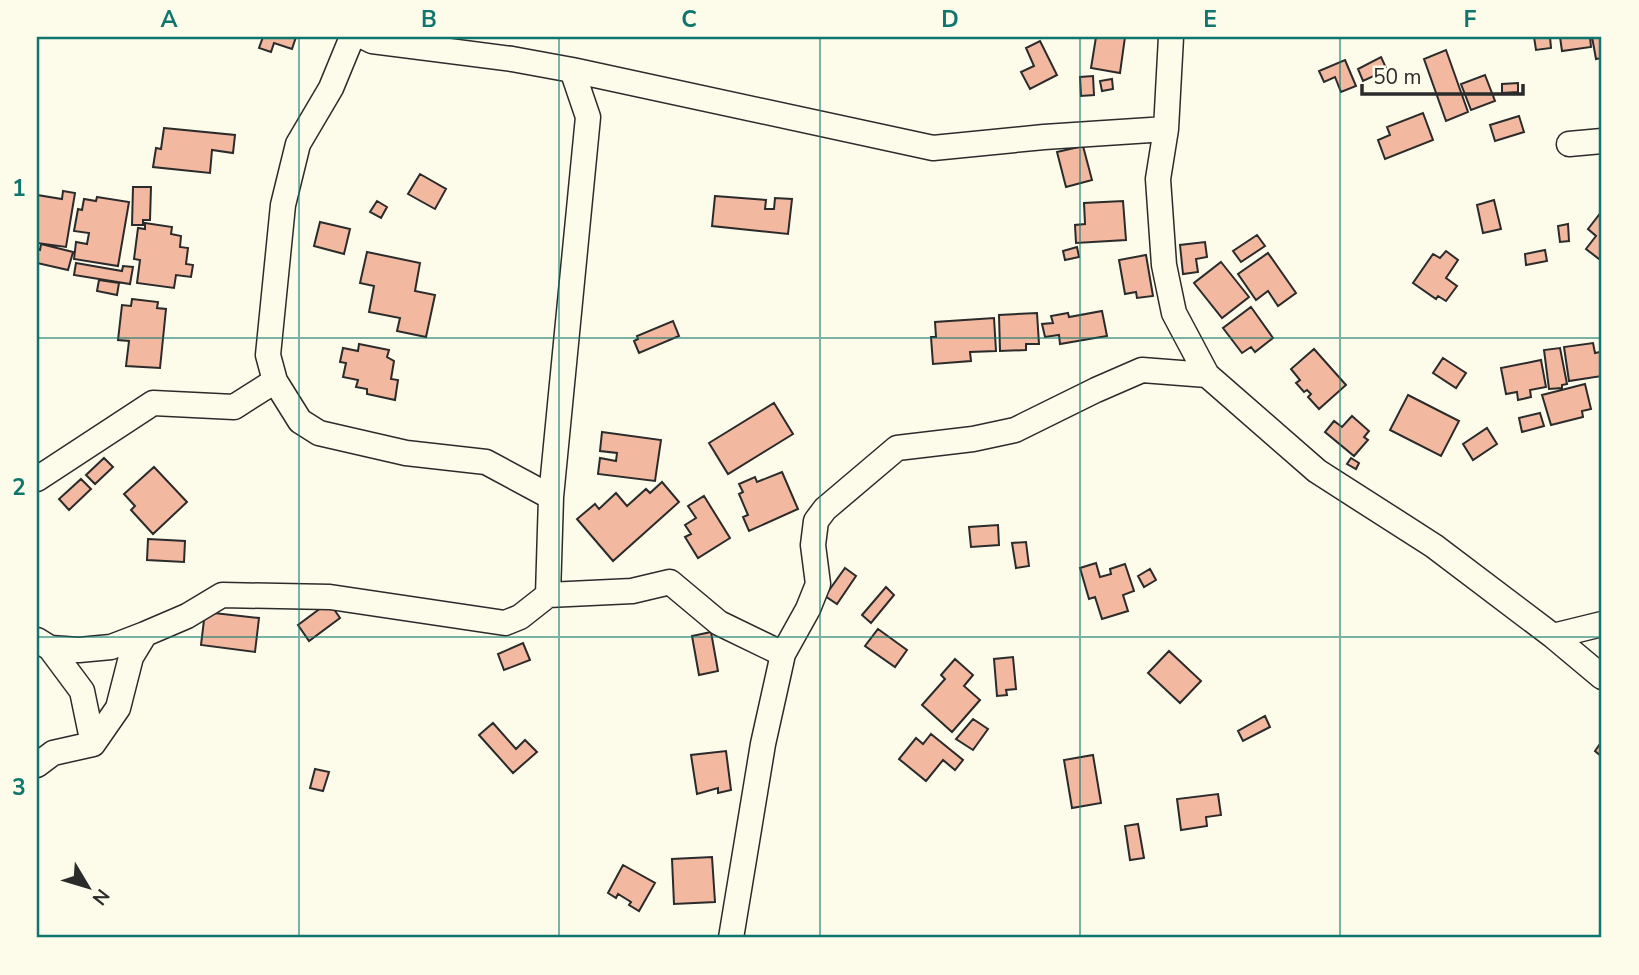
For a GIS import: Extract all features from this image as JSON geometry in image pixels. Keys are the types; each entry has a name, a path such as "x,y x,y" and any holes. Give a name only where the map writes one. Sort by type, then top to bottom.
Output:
{"street":[{"path":"352,37 331,88 298,144 283,205 268,355 275,382 300,421 319,433 406,453 485,462 551,497"},
{"path":"364,37 372,41 509,48 572,70 933,149 1044,137 1166,130"},
{"path":"1171,37 1166,130 1158,180 1164,265 1174,313 1207,375 1317,471 1434,546 1553,636 1602,677"},
{"path":"548,595 551,497 588,117 572,70"},
{"path":"1569,144 1602,141"},
{"path":"731,938 763,744 783,654 808,609 818,584 813,545 816,521 825,509 897,448 973,439 1015,430 1142,370 1207,375"},
{"path":"37,479 153,403 234,407 275,382"},
{"path":"43,644 111,647 187,616 222,595 330,597 505,623 520,617 548,595 632,592 670,582 719,623 783,654"},
{"path":"1553,636 1602,625"},
{"path":"37,765 53,753 93,744 118,708 131,657 145,634"},
{"path":"43,644 82,691 93,744"}],"building":[{"path":"263,37 296,37 292,49 274,43 271,52 259,48"},
{"path":"1096,37 1125,37 1120,73 1091,68"},
{"path":"1534,37 1550,37 1551,48 1536,50"},
{"path":"1560,37 1590,37 1591,47 1562,51"},
{"path":"1592,37 1602,37 1602,58 1596,59"},
{"path":"1040,41 1057,75 1030,89 1021,72 1034,66 1026,48"},
{"path":"1446,50 1468,112 1446,121 1424,59"},
{"path":"1381,57 1387,70 1363,81 1358,69"},
{"path":"1345,60 1356,86 1341,92 1335,77 1324,82 1319,71"},
{"path":"1485,75 1495,101 1471,110 1461,84"},
{"path":"1093,76 1094,95 1081,96 1080,77"},
{"path":"1112,79 1113,89 1102,91 1100,81"},
{"path":"1518,83 1518,92 1502,93 1502,84"},
{"path":"1423,113 1433,140 1385,159 1378,140 1390,135 1387,127"},
{"path":"1519,116 1524,132 1495,141 1490,125"},
{"path":"164,128 235,135 233,153 212,150 210,173 153,167 156,148 161,149"},
{"path":"1083,146 1092,180 1066,187 1057,152"},
{"path":"420,174 446,189 435,209 408,194"},
{"path":"133,187 151,187 150,220 143,220 143,225 132,225"},
{"path":"63,191 75,193 66,247 37,243 37,195 62,199"},
{"path":"715,196 766,200 765,209 774,209 775,198 792,199 788,234 712,226"},
{"path":"97,197 129,202 118,266 74,259 76,242 87,244 89,233 74,231 78,209 82,210 84,199 96,201"},
{"path":"1494,200 1501,229 1483,233 1477,205"},
{"path":"377,201 387,207 381,218 370,212"},
{"path":"1123,201 1126,240 1076,243 1075,225 1085,224 1084,203"},
{"path":"1602,211 1602,255 1599,259 1586,249 1596,236 1588,229"},
{"path":"320,222 350,229 344,254 314,246"},
{"path":"145,223 172,227 171,234 181,236 180,247 188,248 186,264 193,265 191,277 176,275 174,288 137,283 140,260 134,259 138,228 145,229"},
{"path":"1568,224 1569,241 1560,242 1558,226"},
{"path":"1257,235 1265,246 1241,262 1233,251"},
{"path":"1205,242 1207,257 1196,259 1198,272 1183,274 1180,245"},
{"path":"41,244 73,252 68,270 37,263 37,249 40,250"},
{"path":"1077,247 1079,257 1065,260 1063,251"},
{"path":"1545,250 1547,261 1526,265 1525,254"},
{"path":"1446,251 1458,260 1446,278 1457,286 1446,301 1438,296 1436,299 1413,283 1433,254 1440,258"},
{"path":"367,252 420,263 415,291 435,295 426,337 397,331 400,318 369,312 374,286 360,283"},
{"path":"1268,253 1296,293 1278,306 1268,291 1256,300 1238,274"},
{"path":"1146,255 1153,296 1137,298 1136,292 1125,294 1119,260"},
{"path":"1221,262 1249,297 1222,318 1194,283"},
{"path":"76,263 122,271 123,266 133,267 130,284 74,275"},
{"path":"99,280 119,283 117,295 97,291"},
{"path":"132,299 158,302 157,308 166,309 160,368 126,366 129,341 118,340 122,305 131,306"},
{"path":"1251,307 1273,338 1255,352 1251,347 1242,353 1223,328"},
{"path":"1102,311 1107,336 1060,344 1059,335 1045,337 1042,324 1053,323 1051,316 1068,313 1069,317"},
{"path":"1037,313 1039,344 1026,344 1026,350 1000,351 999,315"},
{"path":"994,318 996,351 970,352 971,361 933,364 931,337 936,337 935,322"},
{"path":"673,321 679,336 639,353 634,341 638,339 637,336"},
{"path":"1593,343 1595,353 1600,352 1602,376 1569,381 1564,347"},
{"path":"359,344 389,350 387,357 394,361 391,379 398,380 395,400 367,394 367,389 356,387 358,380 343,377 346,363 340,362 343,348 358,351"},
{"path":"1560,348 1567,384 1562,385 1562,388 1549,389 1544,350"},
{"path":"1314,349 1346,385 1319,409 1308,397 1311,394 1307,390 1304,392 1296,383 1300,380 1291,369"},
{"path":"1443,358 1466,373 1456,388 1433,373"},
{"path":"1541,360 1546,387 1530,390 1531,397 1518,400 1517,392 1506,394 1501,368"},
{"path":"1585,384 1591,409 1582,411 1583,417 1551,425 1542,395"},
{"path":"1408,395 1459,421 1441,456 1390,430"},
{"path":"774,403 793,434 728,474 709,443"},
{"path":"1540,413 1544,426 1522,432 1519,418"},
{"path":"1352,416 1369,431 1364,437 1368,440 1354,456 1325,432 1334,421 1342,427"},
{"path":"1487,428 1497,444 1473,460 1463,444"},
{"path":"602,432 661,440 655,481 598,474 600,458 616,461 617,453 600,451"},
{"path":"104,458 113,467 95,484 86,475"},
{"path":"1351,458 1359,463 1356,469 1347,464"},
{"path":"154,467 187,502 153,534 131,510 135,506 124,494"},
{"path":"782,472 798,509 749,531 743,517 748,515 739,494 743,492 739,484 755,477 757,482"},
{"path":"81,479 91,489 69,510 59,499"},
{"path":"662,482 679,502 613,561 577,519 595,504 599,509 616,493 627,506 646,489 650,493"},
{"path":"704,496 730,538 698,558 685,537 691,534 685,525 696,518 688,506"},
{"path":"998,525 999,545 971,547 969,527"},
{"path":"148,539 185,541 184,562 147,560"},
{"path":"1026,542 1029,566 1016,568 1012,543"},
{"path":"1096,563 1100,577 1111,574 1110,569 1125,564 1134,591 1123,595 1128,611 1102,619 1095,597 1089,599 1080,568"},
{"path":"845,568 856,576 837,604 825,596"},
{"path":"1150,569 1156,580 1144,587 1138,576"},
{"path":"886,587 894,595 871,623 862,615"},
{"path":"329,602 340,618 309,641 298,625"},
{"path":"205,612 259,618 255,652 201,645"},
{"path":"878,629 907,650 895,667 865,646"},
{"path":"711,632 718,671 699,675 692,636"},
{"path":"523,643 530,660 504,670 498,654"},
{"path":"1169,651 1201,681 1180,703 1148,673"},
{"path":"1013,657 1016,689 1006,690 1007,695 997,696 994,659"},
{"path":"955,659 973,675 964,686 980,700 952,732 922,705 945,679 941,675"},
{"path":"1265,716 1270,727 1243,741 1238,731"},
{"path":"973,719 988,729 973,750 956,739"},
{"path":"493,723 516,749 525,740 537,752 513,773 479,735"},
{"path":"931,734 963,760 955,770 943,760 926,781 899,759 916,738 923,744"},
{"path":"1602,741 1602,757 1595,751"},
{"path":"726,751 731,790 718,793 718,788 697,794 691,755"},
{"path":"1093,755 1101,803 1072,808 1064,760"},
{"path":"315,769 329,772 323,791 310,788"},
{"path":"1218,794 1221,815 1206,817 1207,826 1181,830 1177,799"},
{"path":"1138,824 1144,858 1130,860 1125,826"},
{"path":"712,857 715,902 674,904 672,859"},
{"path":"623,865 655,883 639,911 618,894 616,898 608,893"}]}
